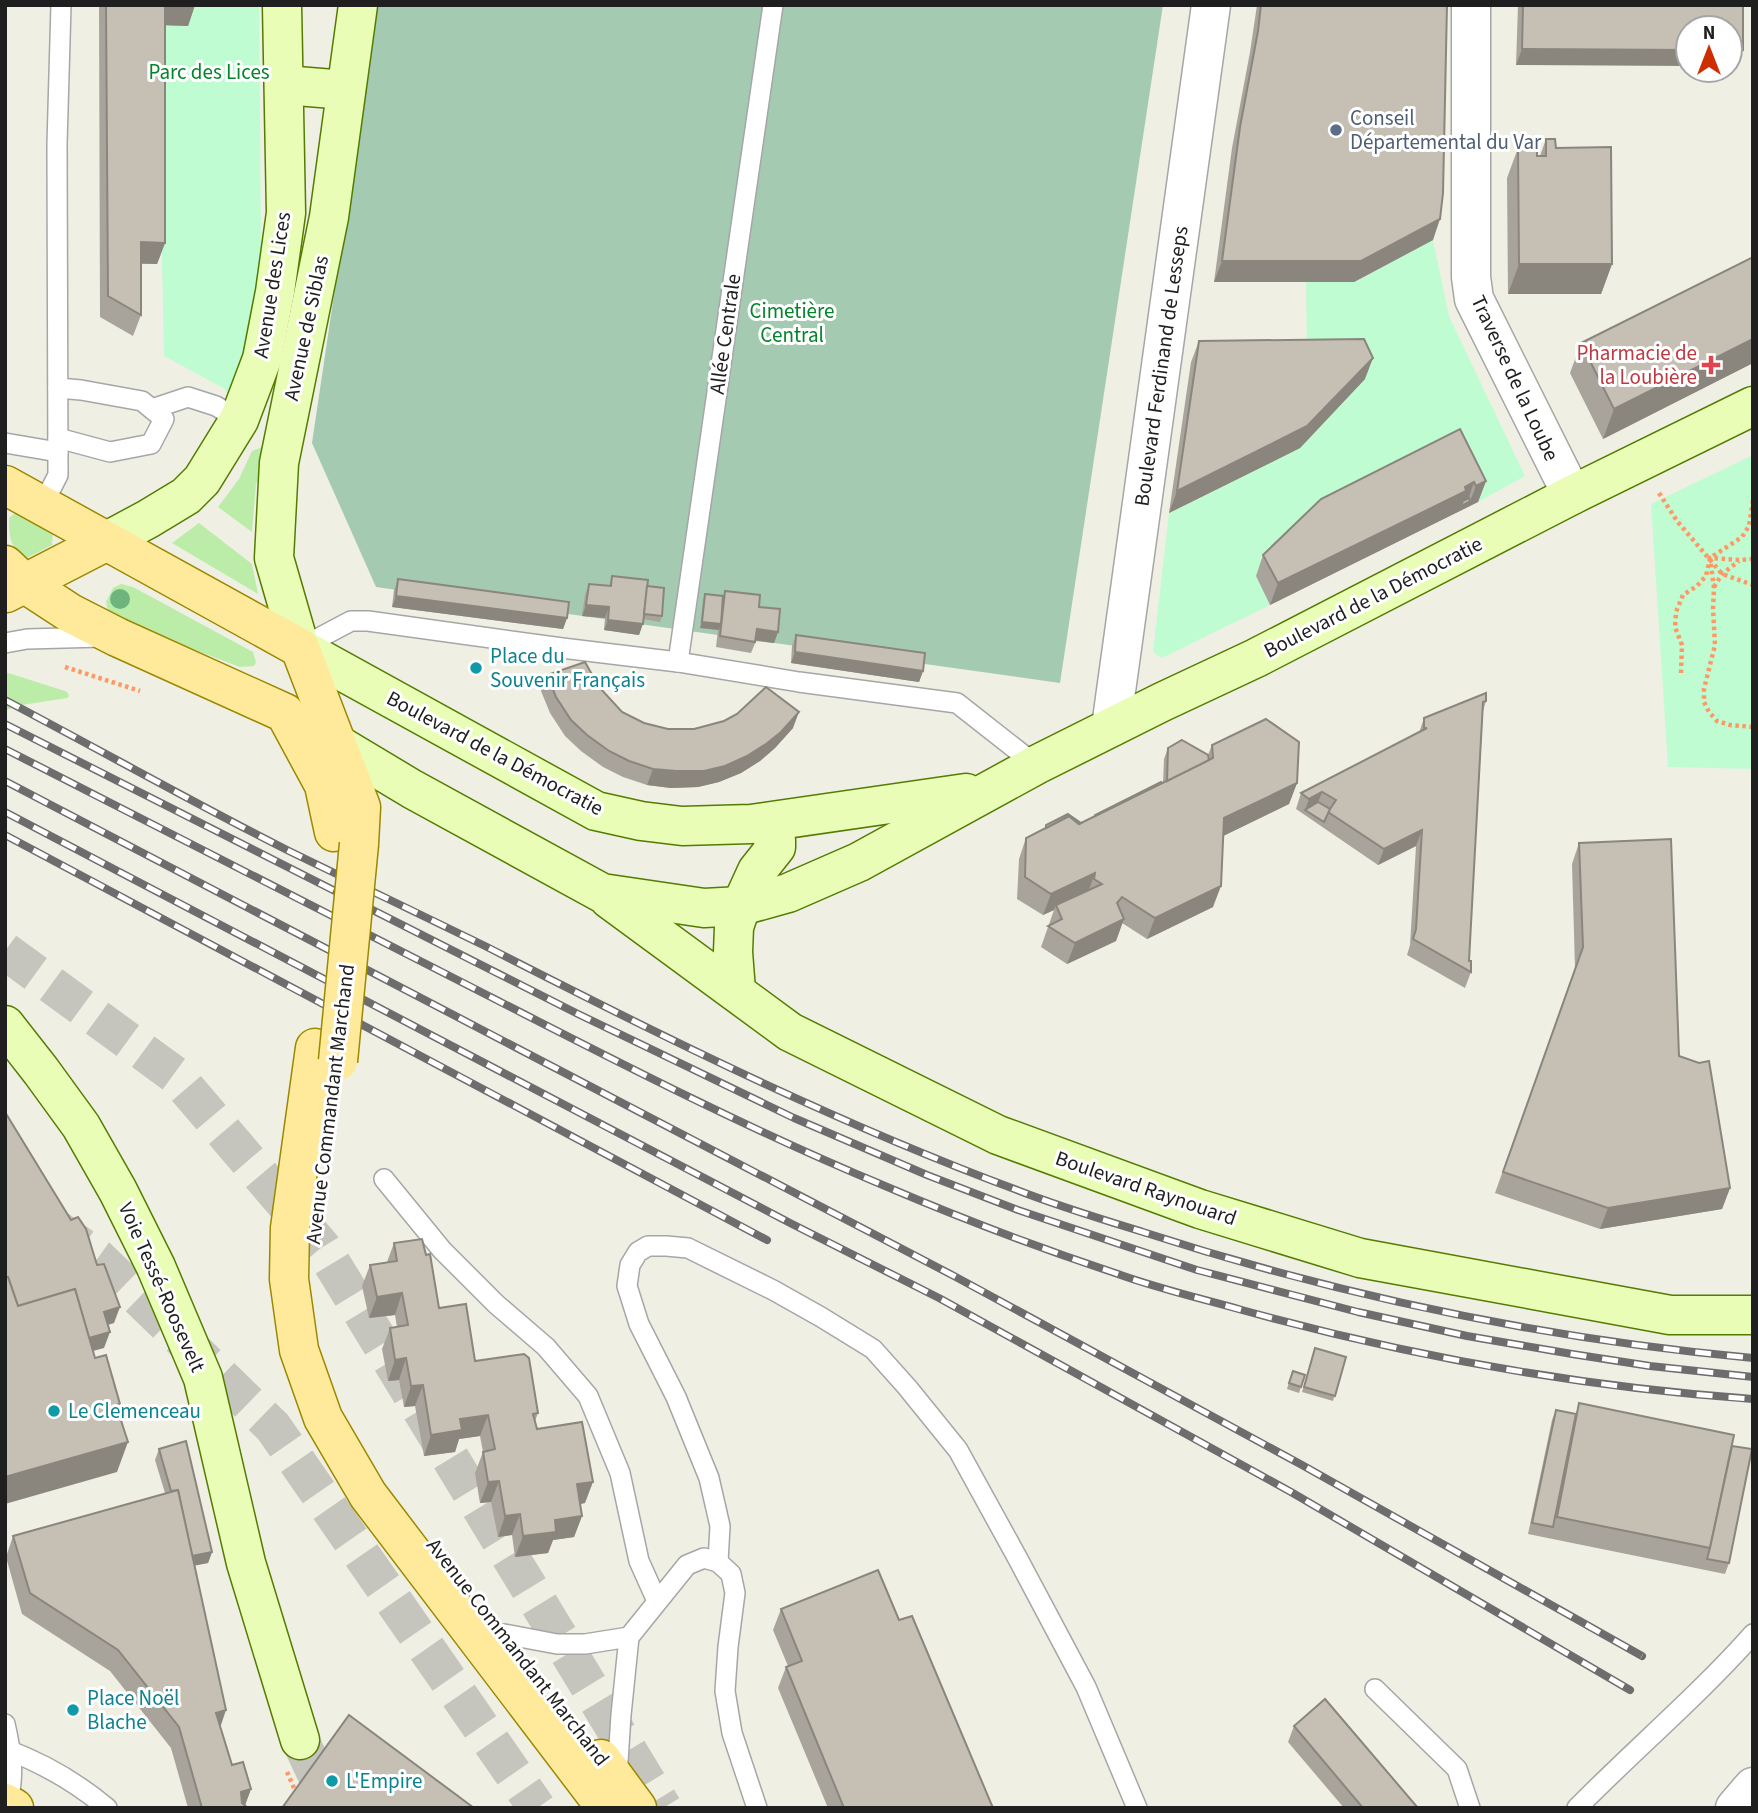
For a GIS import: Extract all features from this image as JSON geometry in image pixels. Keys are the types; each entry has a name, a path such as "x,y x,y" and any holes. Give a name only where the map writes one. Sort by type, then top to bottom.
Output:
{"main road":[{"path":"5,485 300,648"},
{"path":"11,580 107,541"},
{"path":"11,580 117,637 285,713 351,828"},
{"name":"Avenue Commandant Marchand","path":"300,648 335,742 351,828 326,1054 310,1244 314,1297 325,1353 337,1391 360,1438 387,1482 504,1634 620,1799"},
{"name":"Avenue Commandant Marchand","path":"326,1054 290,1228 289,1279 299,1350 323,1418 368,1495 620,1799"}],"street":[{"name":"Avenue des Lices","path":"107,541 186,496 201,480 228,413 262,359 286,213 282,5"},
{"name":"Avenue de Siblas","path":"300,648 274,558 279,463 329,217 358,5"},
{"name":"Boulevard Ferdinand de Lesseps","path":"1111,727 1211,5"},
{"name":"Traverse de la Loube","path":"1471,5 1471,277 1474,299 1572,495"},
{"path":"284,85 346,90"},
{"name":"Boulevard de la Démocratie","path":"285,713 412,789 602,893 704,908 741,905 788,893 859,862 1035,765 1268,651 1572,495 1753,406"},
{"name":"Boulevard de la Démocratie","path":"300,648 596,811 642,821 681,826 762,823 993,789"},
{"path":"351,828 412,789"},
{"path":"736,991 734,927 757,871 776,847 776,840 762,823"},
{"name":"Boulevard Raynouard","path":"602,893 790,1031 998,1135 1200,1209 1360,1258 1670,1315 1753,1315"},
{"name":"Voie Tessé-Roosevelt","path":"5,1026 80,1126 118,1191 156,1267 203,1378 246,1563 300,1740"},
{"path":"1735,1808 1753,1787"}],"lane":[{"path":"42,506 58,475 57,144 61,5"},
{"name":"Allée Centrale","path":"678,662 774,5"},
{"path":"5,443 19,446 58,445 110,452 151,444 164,419 142,401 58,388"},
{"path":"152,409 188,397 228,413"},
{"path":"300,648 351,621 368,621 678,662 799,682 957,703 1035,765"},
{"path":"5,643 27,639 117,637"},
{"path":"384,1179 442,1250 496,1304 546,1347 587,1396 620,1473 639,1561 657,1601"},
{"path":"718,1562 720,1526 709,1478 676,1397 639,1324 627,1286 630,1265 638,1252 648,1246 688,1248 773,1290 873,1349 907,1387 958,1450 1018,1559 1086,1687 1137,1808"},
{"path":"620,1799 621,1715 629,1637 687,1565 704,1558 718,1562 731,1573 736,1593 724,1691 732,1733 757,1808"},
{"path":"504,1634 557,1644 585,1644 629,1637"},
{"path":"1577,1808 1697,1693 1753,1634"},
{"path":"1375,1689 1457,1769 1470,1808"},
{"path":"5,1724 12,1784 8,1806"},
{"path":"9,1751 70,1781 107,1808"}],"path":[{"path":"1662,499 1676,521 1722,574 1753,585"},
{"path":"1681,673 1682,645 1675,627 1676,611 1683,595 1706,576 1710,558 1742,537 1749,526 1753,500"},
{"path":"1710,558 1753,559"},
{"path":"1710,558 1714,588 1715,645 1704,689 1704,702 1717,721 1753,727"},
{"path":"1714,588 1722,574 1741,560"}],"green space":[{"name":"Parc des Lices","path":"188,5 259,5 262,359 239,420 225,389 164,356 157,25"},
{"name":"Cimetière Central","path":"377,5 1163,5 1060,683 376,587 312,443"},
{"path":"1433,240 1449,316 1525,476 1478,502 1453,451 1270,605 1162,658 1153,652 1169,513 1300,448 1307,361 1306,282 1354,282"},
{"path":"262,447 266,453 256,484 252,532 218,507 239,479 252,451"},
{"path":"1753,455 1753,769 1668,767 1651,504"},
{"path":"15,513 53,530 52,545 25,559 16,550 10,537 9,518"},
{"path":"199,523 252,564 258,594 172,543"},
{"path":"121,584 133,587 253,652 256,662 254,666 240,667 116,620 108,611 106,602 113,588"},
{"path":"5,672 65,691 69,696 5,710"}],"building":[{"path":"106,5 165,5 165,243 141,242 141,315 108,296"},
{"name":"Conseil Départemental du Var","path":"1261,5 1447,5 1443,193 1440,219 1361,261 1222,261 1240,127"},
{"path":"1523,5 1743,5 1743,14 1674,14 1674,50 1522,49"},
{"path":"1546,139 1555,139 1556,148 1611,147 1612,264 1519,264 1518,148 1537,148 1537,156 1546,156"},
{"path":"1753,257 1753,339 1614,409 1581,343"},
{"path":"1364,339 1373,358 1307,426 1177,491 1199,341"},
{"path":"1460,429 1486,481 1476,486 1474,482 1465,487 1466,491 1278,583 1263,555 1321,499"},
{"path":"612,576 648,580 643,624 608,620 609,607 586,605 589,584 611,586"},
{"path":"398,579 569,602 567,618 396,596"},
{"path":"647,586 664,588 662,616 644,614"},
{"path":"725,591 760,595 759,607 780,609 778,632 757,629 755,642 720,636"},
{"path":"705,594 723,596 721,624 702,622"},
{"path":"796,635 925,653 923,671 795,652"},
{"path":"585,662 599,687 622,712 644,723 668,729 694,729 724,721 737,714 766,687 799,712 766,744 725,766 704,771 653,769 609,751 587,735 571,720 556,697 547,675"},
{"path":"1486,693 1486,701 1483,702 1469,961 1471,972 1413,939 1416,929 1422,830 1384,849 1328,812 1336,800 1322,792 1309,799 1301,793 1427,728 1424,728 1424,718"},
{"path":"1266,719 1299,742 1297,783 1224,818 1221,886 1155,918 1122,897 1117,903 1124,919 1075,943 1048,926 1062,919 1056,905 1102,884 1094,879 1095,873 1051,894 1025,877 1026,838 1069,816 1079,824 1213,758 1212,745"},
{"path":"1182,740 1208,755 1209,760 1167,781 1168,748"},
{"path":"1162,783 1095,816 1095,815"},
{"path":"1318,802 1330,809 1324,822 1305,810"},
{"path":"1068,814 1081,823 1069,816 1046,828 1046,825"},
{"path":"1671,839 1679,1056 1699,1063 1709,1061 1730,1188 1608,1208 1503,1172 1583,947 1579,843"},
{"path":"5,1112 71,1220 78,1217 86,1229 97,1265 104,1264 120,1307 104,1312 110,1332 89,1338 75,1289 18,1306 8,1277 5,1277"},
{"path":"422,1239 426,1255 430,1254 439,1308 466,1304 475,1361 524,1354 529,1358 538,1413 533,1414 537,1429 582,1422 593,1482 577,1484 582,1516 555,1520 556,1532 523,1536 520,1514 505,1516 499,1481 488,1482 483,1452 495,1449 488,1415 460,1419 462,1430 431,1435 423,1385 411,1386 406,1358 395,1360 390,1328 408,1325 402,1293 377,1297 370,1265 397,1261 394,1243"},
{"name":"Le Clemenceau","path":"5,1277 8,1277 18,1306 75,1289 95,1358 106,1355 120,1404 116,1405 128,1442 5,1477"},
{"path":"1315,1348 1346,1357 1335,1396 1304,1387"},
{"path":"1293,1371 1305,1375 1301,1387 1289,1383"},
{"path":"1579,1403 1734,1435 1710,1548 1557,1517"},
{"path":"1556,1410 1576,1414 1553,1527 1532,1523"},
{"path":"186,1441 212,1552 192,1556 178,1490 171,1491 159,1449"},
{"path":"1732,1446 1752,1449 1729,1563 1707,1559"},
{"path":"178,1490 226,1710 216,1713 232,1765 243,1762 251,1789 241,1792 242,1803 248,1808 202,1808 179,1727 118,1650 30,1593 13,1536"},
{"path":"878,1570 899,1620 912,1616 993,1808 844,1808 786,1667 802,1661 781,1609"},
{"path":"1325,1699 1418,1808 1363,1808 1294,1726"},
{"path":"349,1715 474,1808 282,1808"}],"tunnel":[{"path":"5,951 175,1075 322,1247 663,1808"},
{"path":"5,1192 98,1258 273,1427 537,1808"},
{"path":"300,1740 332,1808"}],"railway":[{"path":"5,700 289,851 748,1076 881,1136 1032,1196 1218,1255 1368,1295 1521,1327 1675,1350 1753,1358"},
{"path":"5,724 578,1014 794,1118 927,1175 1018,1210 1197,1270 1358,1312 1467,1336 1572,1354 1753,1377"},
{"path":"5,749 714,1109 885,1186 1028,1242 1162,1288 1368,1342 1559,1378 1753,1399"},
{"path":"5,781 954,1276 1302,1465 1642,1656"},
{"path":"5,812 792,1224 939,1298 1291,1492 1630,1690"},
{"path":"5,835 767,1240"}],"place":[{"name":"Conseil Départemental du Var","path":"1336,130"},
{"name":"Pharmacie de la Loubière","path":"1711,365"},
{"name":"Place du Souvenir Français","path":"476,668"},
{"name":"Le Clemenceau","path":"54,1411"},
{"name":"Place Noël Blache","path":"73,1710"},
{"name":"L'Empire","path":"332,1781"}]}
